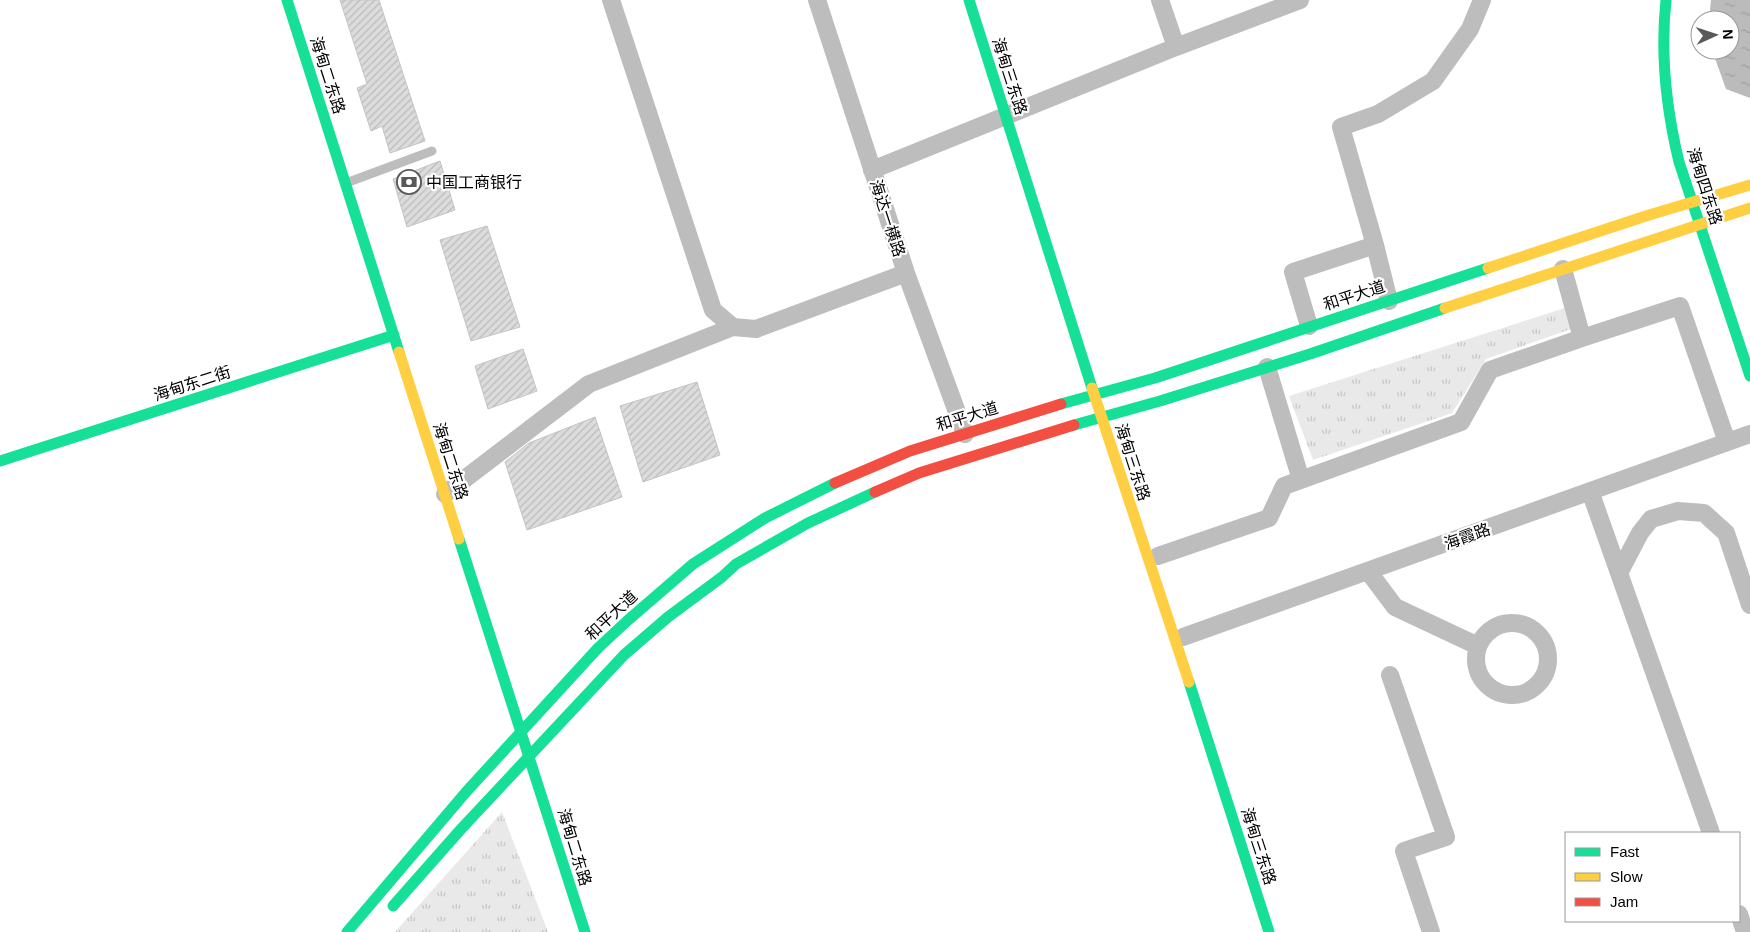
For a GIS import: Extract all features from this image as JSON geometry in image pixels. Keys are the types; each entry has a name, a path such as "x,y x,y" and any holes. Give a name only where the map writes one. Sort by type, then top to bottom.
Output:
{"main road":[{"name":"海甸二东路","path":"277,0 341,185 389,334 488,668"},
{"name":"海甸二东路","path":"287,0 341,185"},
{"name":"海甸三东路","path":"969,0 1017,111 1094,395 1159,588 1269,932"},
{"name":"海甸四东路","path":"1666,0 1662,51 1664,93 1679,162 1750,376"},
{"name":"和平大道","path":"386,913 605,674 644,638 736,564 778,539 836,509 919,474 1101,417 1118,417 1160,401 1700,224 1709,209 1750,185"},
{"name":"和平大道","path":"347,932 466,792 598,648 693,564 765,518 819,490 899,455 1094,395 1108,386 1155,378 1250,348 1309,326 1648,215 1692,202 1709,209 1750,208"},
{"name":"海甸二东路","path":"389,334 445,494 585,932"},
{"name":"海甸东二街","path":"0,454 389,334"},
{"name":"海甸东二街","path":"0,461 389,334"},
{"path":"1108,386 1118,417"},
{"path":"1143,508 1278,932"},
{"path":"506,727 522,784"}],"street":[{"path":"611,0 713,310 733,327"},
{"name":"海达一横路","path":"817,0 906,273 965,434"},
{"path":"1160,0 1176,47"},
{"path":"872,170 1176,47 1300,0"},
{"path":"1389,301 1376,245 1341,126 1378,114 1433,81 1470,29 1482,0"},
{"path":"1309,326 1292,272 1376,245"},
{"path":"1563,269 1582,338"},
{"path":"445,494 589,384 733,327 756,329 906,273"},
{"path":"1158,556 1269,518 1284,486 1461,422 1490,370 1680,306 1727,442"},
{"path":"1267,367 1301,480"},
{"name":"海霞路","path":"1183,637 1750,434"},
{"path":"1590,491 1710,832"},
{"path":"1619,573 1640,533 1651,519 1678,511 1704,513 1726,533 1750,604"},
{"path":"1368,571 1395,607 1478,646"},
{"path":"1518,623 1530,627 1540,635 1546,646 1548,659 1546,671 1540,681 1527,691 1511,695 1500,693 1482,679 1477,663 1478,646 1485,636 1500,625 1518,623"},
{"path":"1390,676 1446,837 1404,851 1431,932"},
{"path":"1740,917 1745,932"}],"lane":[{"path":"341,185 432,151"}],"green space":[{"path":"1565,308 1571,329 1486,359 1452,413 1313,460 1289,396"},
{"path":"502,812 548,932 395,932"}],"water":[{"path":"1711,0 1750,0 1750,98 1726,89 1716,60 1740,60 1740,10 1710,10"}],"building":[{"path":"340,0 379,0 425,141 390,153 382,126 371,131 357,88 367,84"},
{"path":"440,161 455,210 407,227 393,179"},
{"path":"487,226 520,327 471,341 440,240"},
{"path":"523,349 537,391 488,409 475,366"},
{"path":"697,382 720,455 643,482 620,406"},
{"path":"595,417 622,497 527,530 505,462 529,443"}],"traffic: fast":[{"path":"287,0 399,352"},
{"path":"969,0 1092,388"},
{"path":"1666,0 1664,21 1665,82 1674,142 1750,376"},
{"path":"1061,404 1155,378 1488,268"},
{"path":"1074,425 1160,401 1310,354 1445,308"},
{"path":"0,461 394,335"},
{"path":"347,932 466,792 598,648 627,621 693,564 765,518 835,483"},
{"path":"393,906 462,828 624,655 668,617 722,577 736,564 808,523 875,492"},
{"path":"459,539 585,932"},
{"path":"1189,682 1269,932"}],"traffic: slow":[{"path":"1488,268 1649,215 1750,185"},
{"path":"1445,308 1750,208"},
{"path":"399,352 459,539"},
{"path":"1092,388 1189,682"}],"traffic: jam":[{"path":"835,483 910,451 1061,404"},
{"path":"875,492 919,473 1074,425"}],"place":[{"name":"中国工商银行","path":"409,182"}]}
